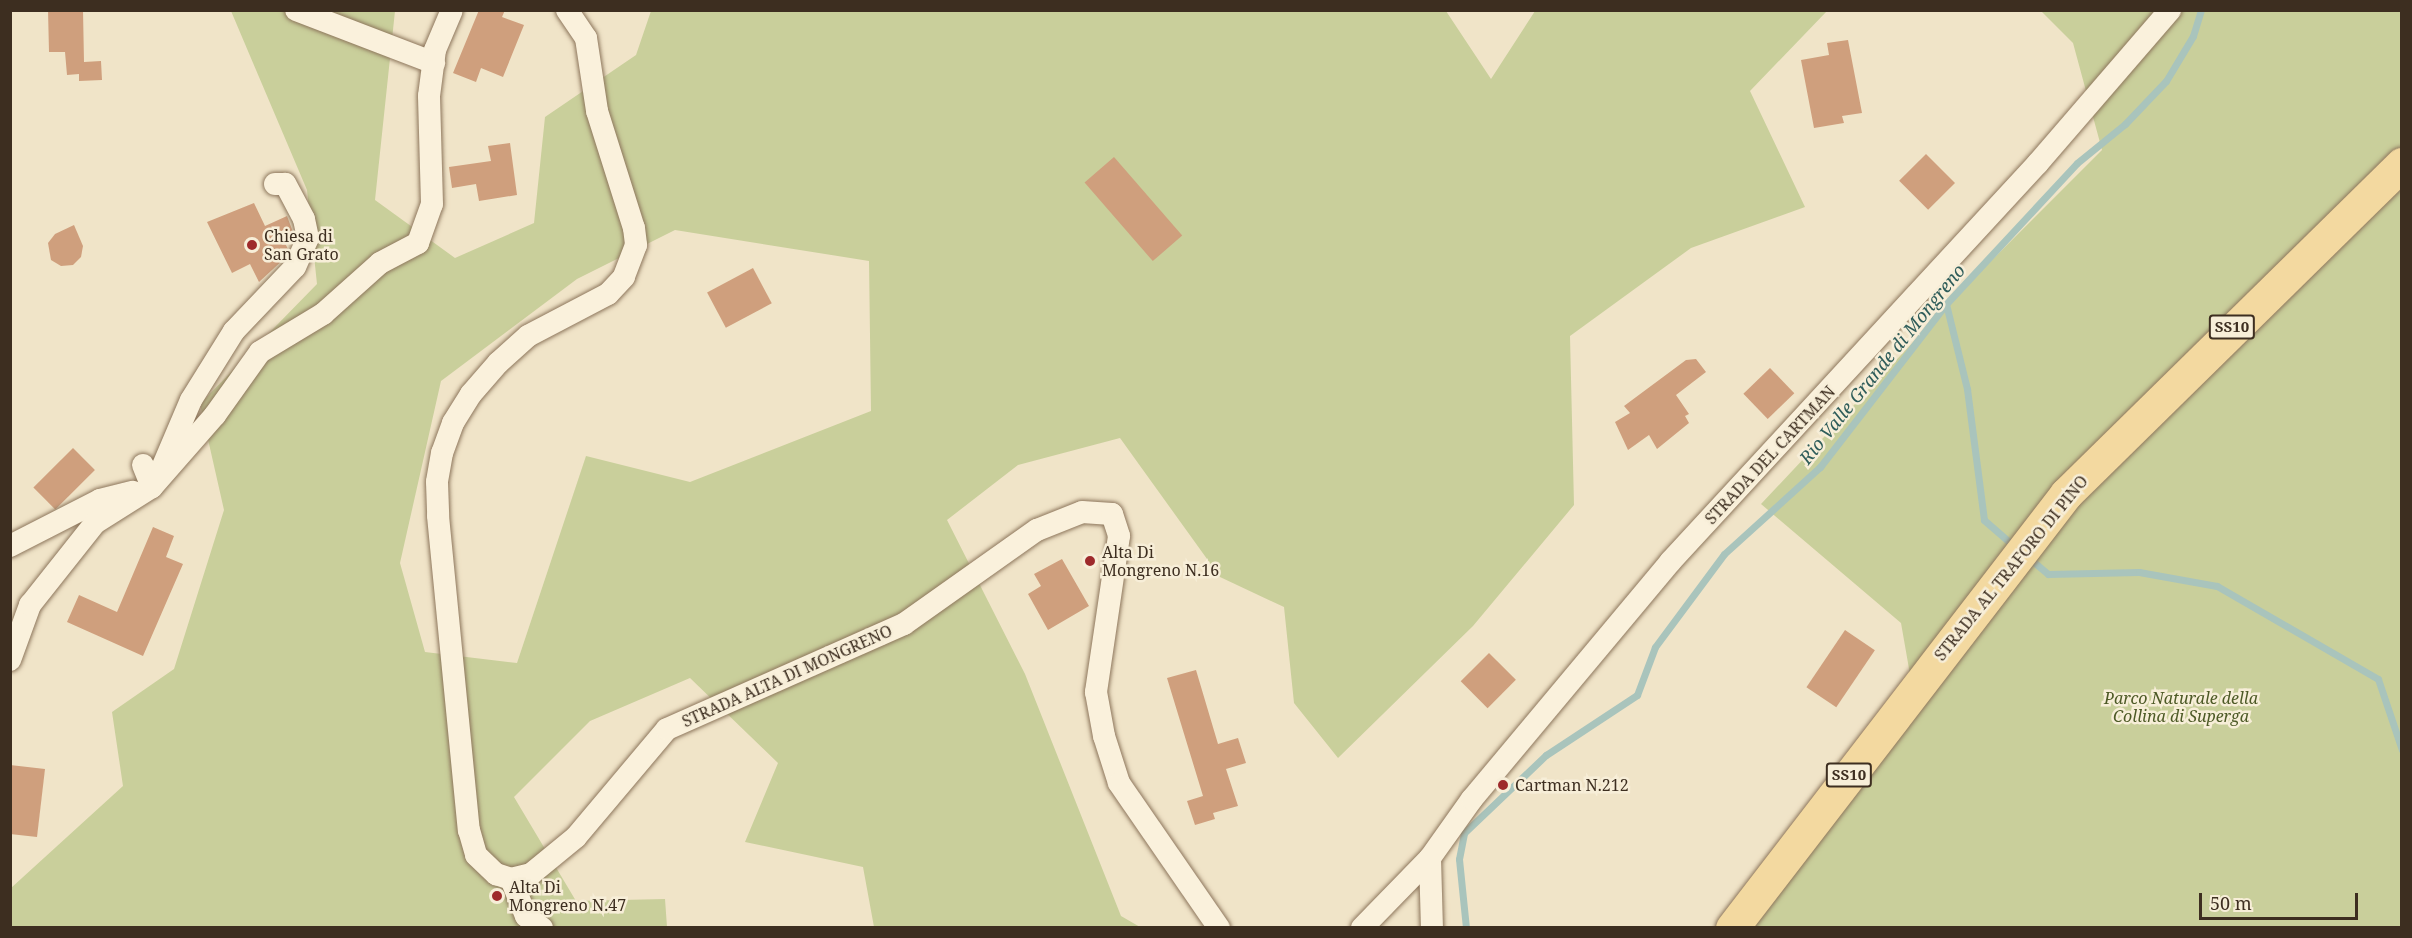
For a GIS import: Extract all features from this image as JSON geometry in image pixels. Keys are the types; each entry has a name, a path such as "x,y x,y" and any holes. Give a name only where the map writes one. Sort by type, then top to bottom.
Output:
{"main road":[{"name":"STRADA AL TRAFORO DI PINO","path":"1732,927 2066,494 2402,164"}],"street":[{"path":"296,10 434,63"},
{"path":"10,660 30,605 95,523 150,478 215,415 260,352 323,314 380,263 418,243 432,204 429,96 434,63 452,10"},
{"path":"542,927 526,916 511,879 484,865 469,830 437,482 453,423 478,386 528,336 608,294 633,260 634,228 597,111 586,38 567,10"},
{"name":"STRADA DEL CARTMAN","path":"1430,858 1472,799 1670,562 2030,171 2170,10"},
{"path":"10,546 100,500 150,478 190,400 234,331 295,267 308,238 304,219 285,184 275,184"},
{"name":"STRADA ALTA DI MONGRENO","path":"511,879 542,868 576,837 667,729 904,624 1037,530 1082,512 1112,514 1119,536 1096,692 1119,783 1219,927"},
{"path":"1362,927 1430,858"},
{"path":"1430,858 1432,927"}],"green space":[{"path":"231,11 395,11 375,200 455,258 534,223 545,117 636,55 651,11 1446,11 1491,79 1535,11 1827,11 1750,91 1805,207 1691,248 1570,336 1574,505 1473,626 1338,758 1294,703 1284,607 1220,577 1120,438 1018,465 947,520 1025,674 1121,916 1140,927 874,927 863,867 745,842 778,763 690,678 590,721 514,797 576,901 665,899 667,927 11,928 11,888 123,786 112,712 174,669 224,510 200,404 317,284 307,190","holes":["675,230 869,261 871,411 690,482 586,456 517,663 425,652 400,563 441,381 577,279"]},
{"name":"Parco Naturale della Collina di Superga","path":"2041,11 2401,11 2401,927 1742,928 1915,703 1901,623 1761,504 1962,290 2102,150 2073,43"}],"building":[{"path":"48,10 83,10 84,62 101,61 102,80 79,81 79,74 67,75 65,52 49,52"},
{"path":"479,10 505,10 502,17 524,25 503,77 481,68 476,82 453,73"},
{"path":"1848,40 1862,113 1842,116 1844,123 1814,128 1801,60 1829,55 1827,43"},
{"path":"510,143 517,195 479,201 476,184 452,188 449,167 491,161 488,146"},
{"path":"1926,154 1955,183 1928,210 1899,181"},
{"path":"1114,157 1182,235 1153,261 1085,183"},
{"name":"Chiesa di San Grato","path":"254,203 265,226 287,216 293,232 282,237 288,249 284,259 259,282 250,264 232,273 207,222"},
{"path":"74,225 83,246 81,257 73,265 61,266 51,260 48,243 55,234"},
{"path":"753,268 772,303 726,328 707,292"},
{"path":"1696,359 1706,372 1676,395 1689,414 1685,416 1689,423 1657,449 1649,435 1628,450 1615,422 1630,413 1624,406 1686,360"},
{"path":"1770,368 1794,393 1768,419 1743,394"},
{"path":"73,448 95,470 55,510 33,488"},
{"path":"153,527 174,536 166,557 183,564 143,656 67,622 79,595 117,612"},
{"path":"1062,559 1089,606 1048,630 1028,594 1041,586 1034,574"},
{"path":"1845,630 1875,650 1836,707 1806,687"},
{"path":"1489,653 1516,680 1488,708 1461,681"},
{"path":"1196,670 1218,744 1238,738 1246,763 1226,769 1238,806 1213,813 1215,819 1195,825 1187,801 1203,796 1167,678"},
{"path":"10,765 45,769 37,837 10,834"}],"waterway":[{"name":"Rio Valle Grande di Mongreno","path":"1466,928 1459,859 1464,833 1546,755 1637,695 1655,647 1724,554 1820,467 1946,304 2077,163 2125,124 2166,81 2193,36 2201,10"},
{"path":"1946,304 1967,389 1984,520 2015,547"},
{"path":"2029,558 2048,574 2139,572 2217,586 2378,679 2402,750"}],"place":[{"name":"Chiesa di San Grato","path":"252,245"},
{"name":"Alta Di Mongreno N.16","path":"1090,561"},
{"name":"Cartman N.212","path":"1503,785"},
{"name":"Alta Di Mongreno N.47","path":"497,896"}]}
